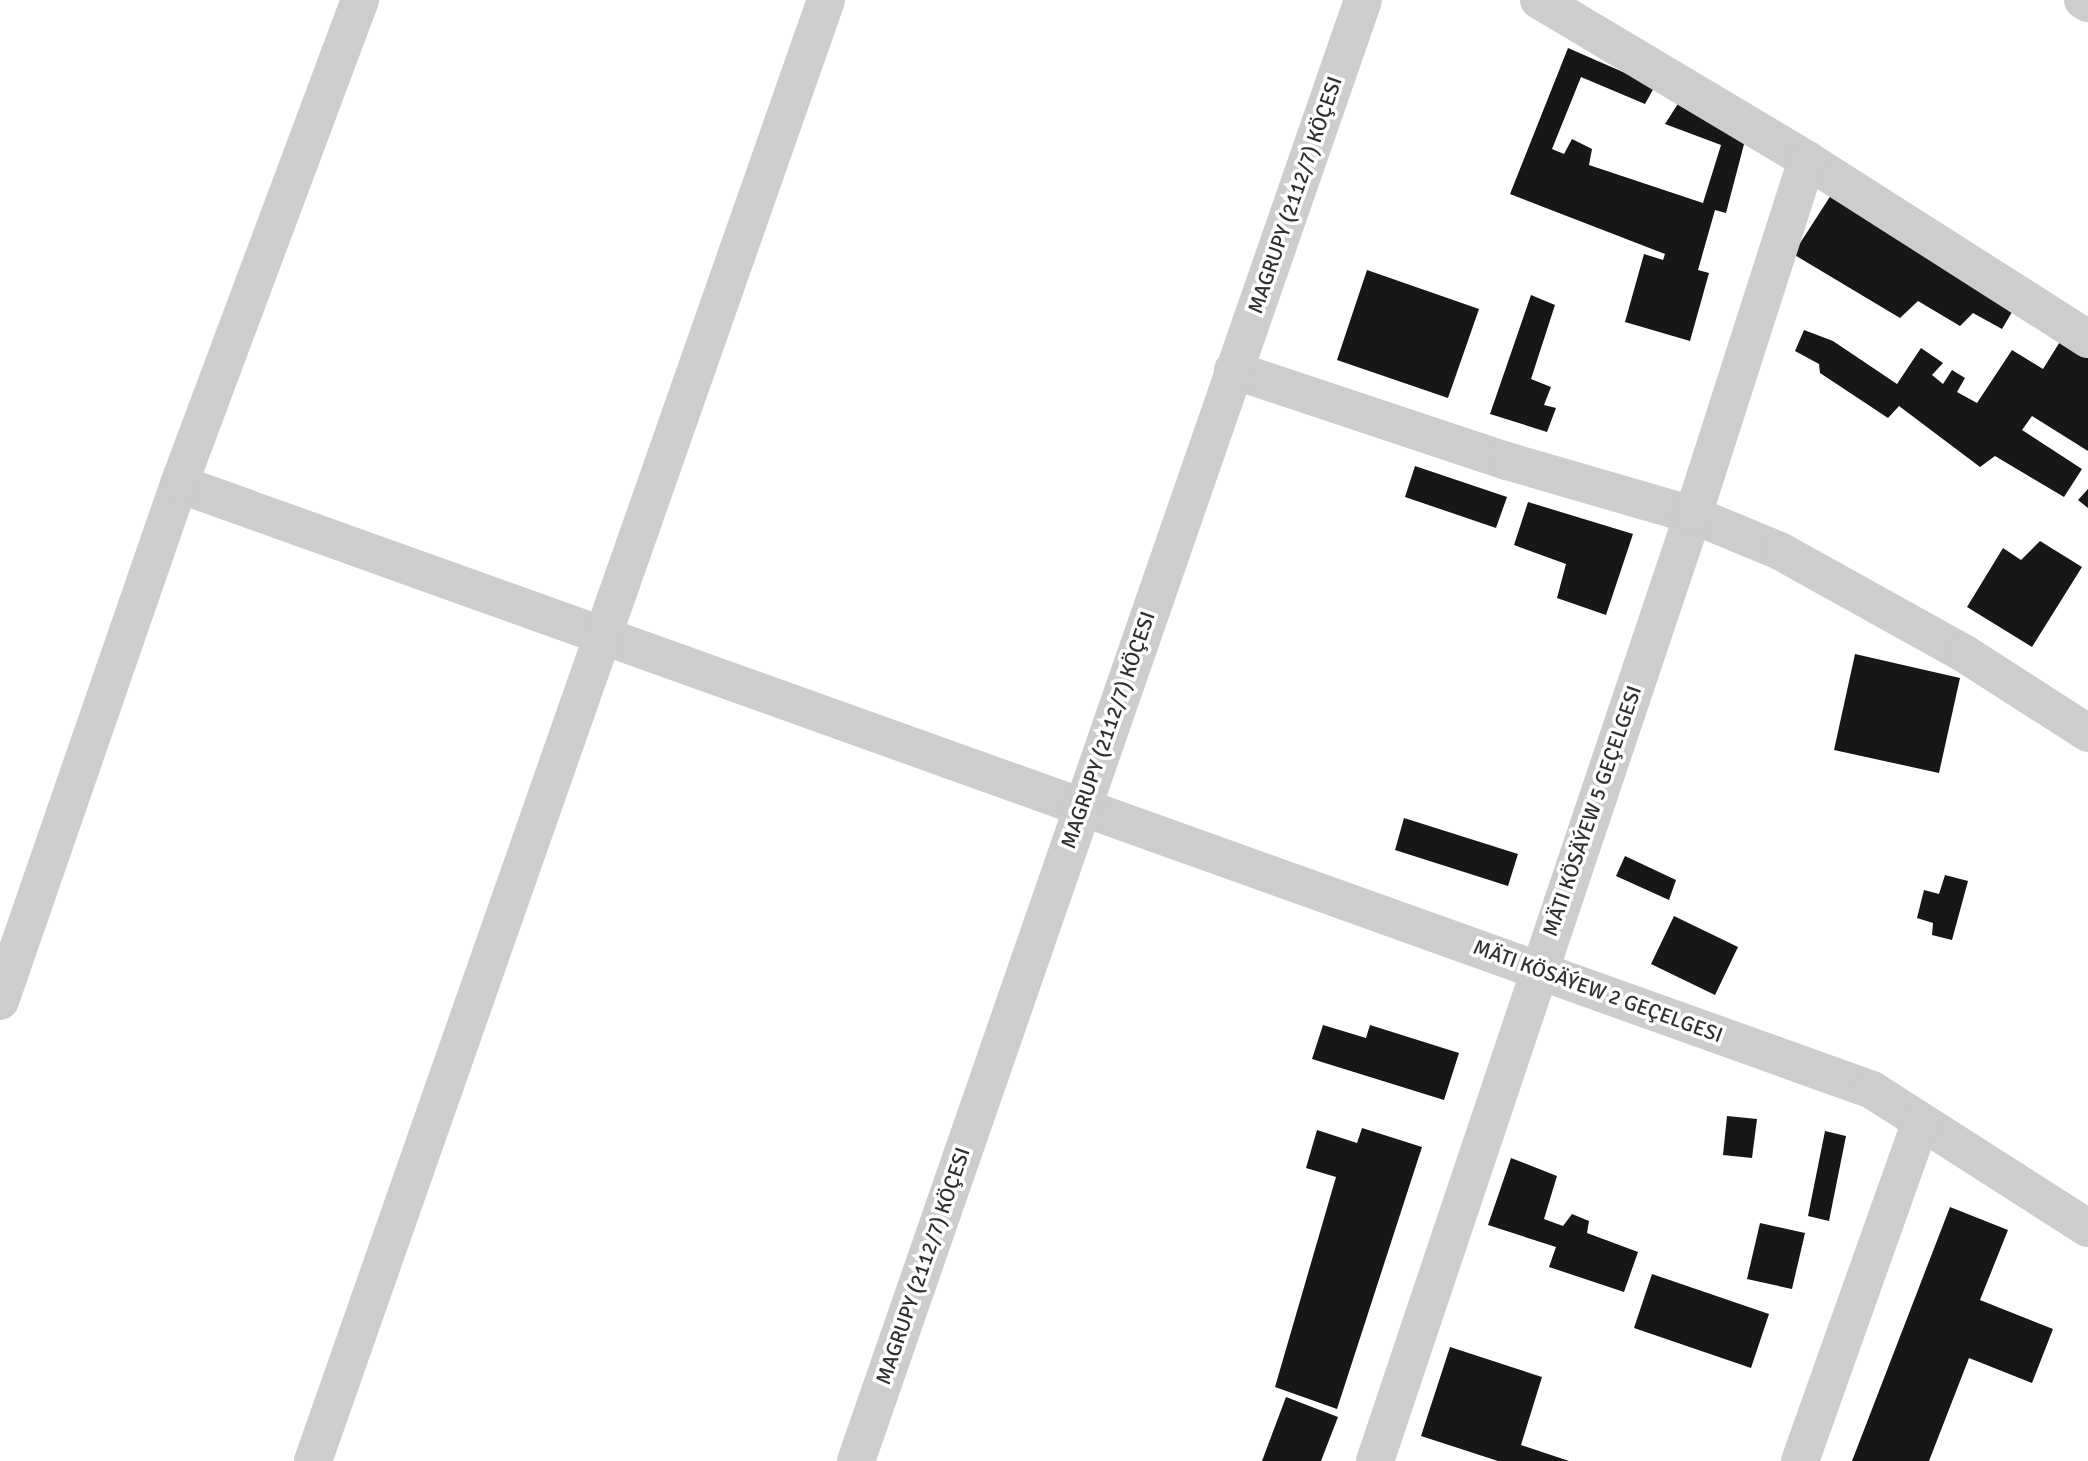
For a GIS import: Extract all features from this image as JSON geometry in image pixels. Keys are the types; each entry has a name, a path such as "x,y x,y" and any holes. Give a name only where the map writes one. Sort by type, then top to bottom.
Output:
{"street":[{"path":"0,1001 179,484 360,0"},
{"path":"313,1461 826,0"},
{"name":"MAGRUPY (2112/7) KÖÇESI","path":"856,1461 1363,0"},
{"path":"1539,0 1807,160 2088,339"},
{"path":"2083,0 2088,3"},
{"name":"MÄTI KÖSÄÝEW 5 GEÇELGESI","path":"1375,1461 1693,515 1807,160"},
{"path":"1233,369 1507,461 1693,515 1780,551 1965,654 2088,733"},
{"name":"MÄTI KÖSÄÝEW 2 GEÇELGESI","path":"179,484 1872,1090 2088,1228"},
{"path":"1800,1461 1922,1122"}],"building":[{"path":"1568,48 1655,86 1645,104 1581,77 1552,149 1564,154 1572,139 1592,149 1589,165 1703,203 1721,145 1665,124 1681,99 1748,129 1726,213 1715,210 1698,270 1709,273 1690,341 1625,322 1644,254 1663,260 1665,254 1510,194"},
{"path":"1833,192 2015,307 2002,329 1973,313 1960,326 1918,301 1900,318 1793,254"},
{"path":"1367,270 1479,309 1448,398 1337,360"},
{"path":"1531,295 1555,305 1531,379 1551,387 1544,405 1556,408 1547,432 1490,414"},
{"path":"1804,330 1833,341 1897,384 1921,348 1943,363 1932,375 1943,384 1952,370 1965,378 1957,392 1977,403 2012,350 2043,369 2066,332 2088,346 2088,451 2032,416 2022,430 2082,469 2064,497 1995,456 1980,467 1899,406 1888,418 1820,373 1819,364 1795,351"},
{"path":"1415,466 1507,497 1496,528 1405,497"},
{"path":"2088,489 2088,508 2078,500"},
{"path":"1528,502 1633,534 1606,615 1557,598 1566,564 1514,545"},
{"path":"2040,541 2082,567 2032,647 1967,607 2003,548 2021,560"},
{"path":"1855,654 1960,678 1939,773 1834,750"},
{"path":"1404,818 1518,854 1508,886 1395,850"},
{"path":"1625,856 1676,880 1669,900 1616,876"},
{"path":"1945,875 1968,881 1952,940 1932,935 1933,923 1917,918 1924,890 1939,894"},
{"path":"1674,916 1738,947 1715,995 1651,964"},
{"path":"1323,1025 1366,1038 1370,1025 1459,1053 1444,1100 1312,1059"},
{"path":"1727,1116 1757,1119 1752,1158 1723,1155"},
{"path":"1362,1128 1422,1147 1337,1409 1275,1387 1336,1177 1306,1168 1317,1130 1357,1143"},
{"path":"1825,1131 1846,1136 1829,1221 1808,1216"},
{"path":"1511,1158 1557,1176 1544,1219 1563,1226 1572,1214 1589,1221 1587,1233 1638,1252 1624,1292 1549,1267 1556,1247 1488,1225"},
{"path":"1950,1207 2008,1230 1980,1300 2053,1329 2032,1383 1969,1358 1929,1461 1852,1461"},
{"path":"1760,1223 1805,1233 1792,1289 1747,1279"},
{"path":"1652,1274 1769,1314 1751,1368 1634,1328"},
{"path":"1450,1347 1542,1377 1521,1445 1569,1461 1498,1461 1421,1436"},
{"path":"1286,1397 1338,1417 1321,1461 1262,1461"}]}
